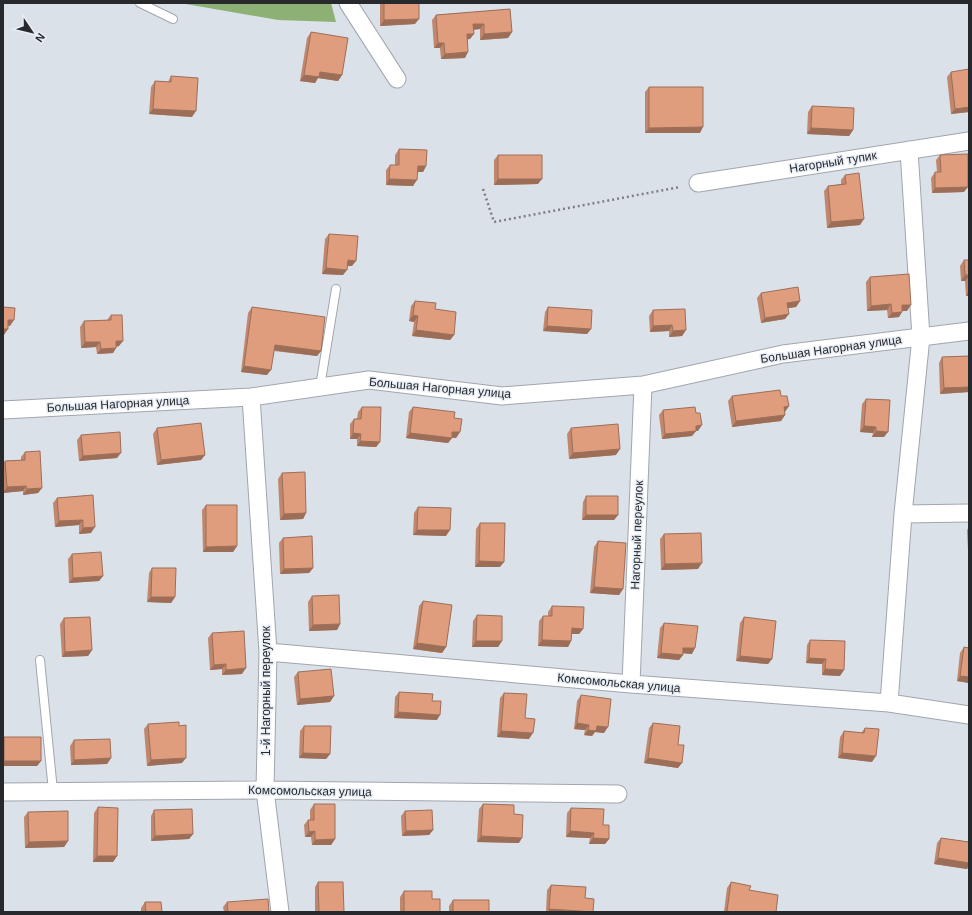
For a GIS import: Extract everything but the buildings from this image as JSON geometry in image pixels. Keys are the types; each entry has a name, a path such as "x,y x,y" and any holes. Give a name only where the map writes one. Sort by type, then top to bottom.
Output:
{"street":[{"path":"348,3 397,78"},
{"name":"Нагорный тупик","path":"698,183 969,141"},
{"path":"889,703 903,514 921,337 909,150"},
{"name":"Большая Нагорная улица","path":"3,410 251,397 369,380 502,396 643,385 783,354 969,331"},
{"name":"Нагорный переулок","path":"631,684 643,385"},
{"name":"1-й Нагорный переулок","path":"251,397 268,652 265,790 280,912"},
{"path":"903,514 969,513"},
{"name":"Комсомольская улица","path":"268,652 631,684 889,703 969,715"},
{"name":"Комсомольская улица","path":"3,792 265,790 618,794"}],"lane":[{"path":"140,3 173,19"},
{"path":"320,387 336,289"},
{"path":"40,660 53,791"}],"path":[{"path":"483,189 494,222 698,183"}],"green space":[{"path":"180,3 331,3 336,22 278,20"}]}
